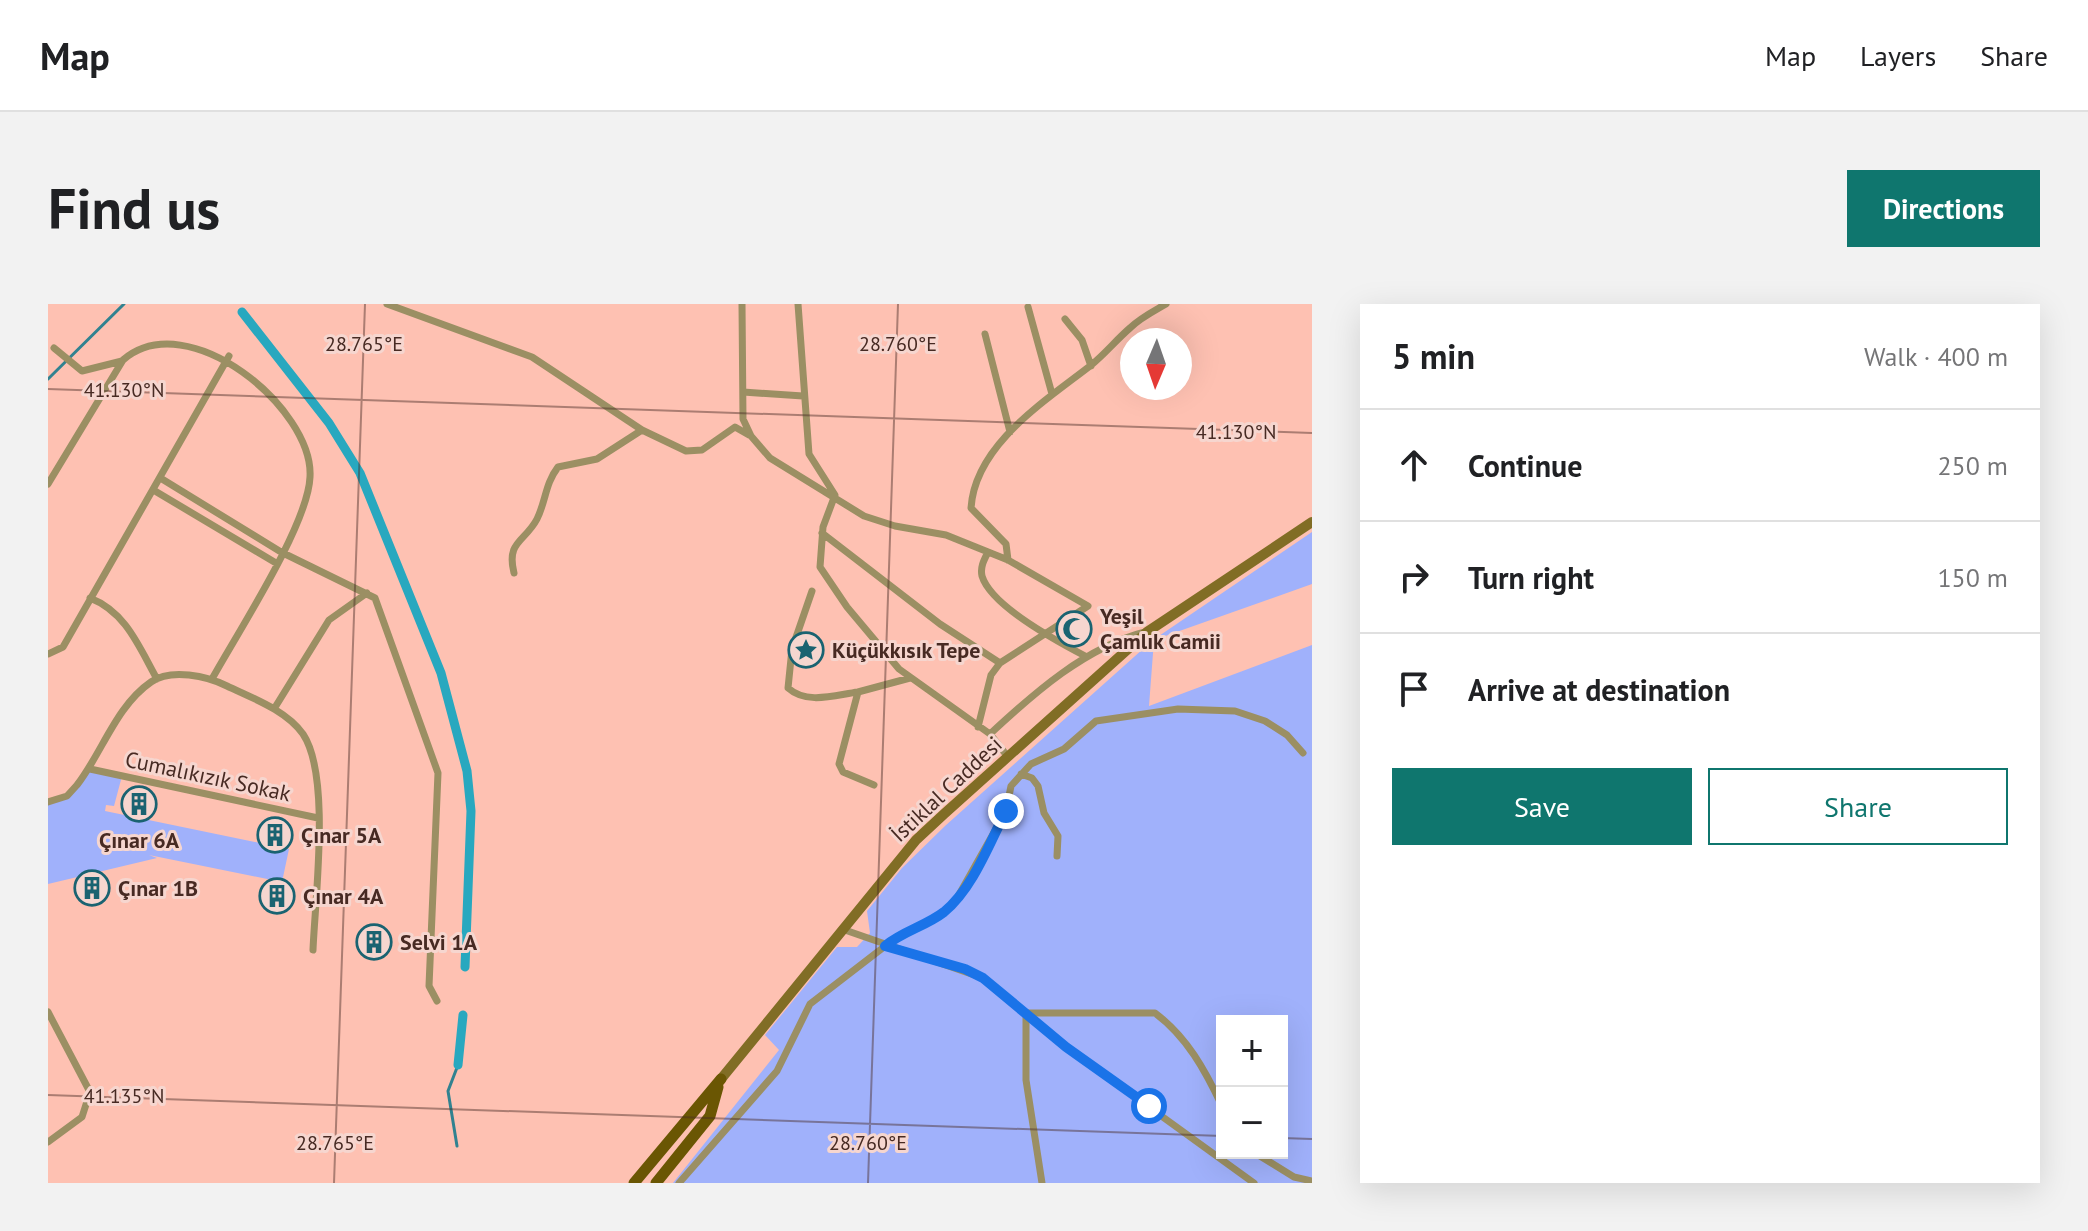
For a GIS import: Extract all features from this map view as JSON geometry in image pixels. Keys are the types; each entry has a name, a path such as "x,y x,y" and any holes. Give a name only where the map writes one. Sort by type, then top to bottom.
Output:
{"main road":[{"name":"İstiklal Caddesi","path":"634,1183 916,840 1147,632 1312,522"},
{"path":"656,1183 710,1116 721,1079"}],"street":[{"path":"387,304 532,357 642,430 686,451 702,450 735,427 751,436"},
{"path":"742,304 743,419 751,436 770,458 835,495 864,516 895,526 946,535 1008,560 1088,606 1000,663 991,675 978,727"},
{"path":"798,304 809,454 835,495"},
{"path":"1008,560 1006,544 971,508 983,470 1010,432 1052,394 1091,366 1132,325 1166,304"},
{"path":"1028,307 1052,394"},
{"path":"1065,319 1082,340 1091,366"},
{"path":"985,334 1010,432"},
{"path":"48,484 123,360 141,346 160,338 186,336 229,356 263,383 294,427 309,456 310,477 305,504 212,679"},
{"path":"54,348 82,371 123,360"},
{"path":"48,654 63,647 162,479 229,356"},
{"path":"743,392 803,396"},
{"path":"514,573 511,558 517,540 536,520 543,493 558,467 597,459 642,430"},
{"path":"162,479 281,552 375,598 438,773 429,986 437,1001"},
{"path":"155,491 276,563"},
{"path":"835,495 822,533 820,567 847,607 899,669 990,734 1008,757"},
{"path":"822,533 940,624 1000,663"},
{"path":"988,552 981,566 983,579 1007,605 1041,634 1087,657"},
{"path":"812,591 792,649 788,688 796,695 814,698 858,692 910,678"},
{"path":"274,709 329,620 367,593"},
{"path":"90,598 108,605 121,616 157,679"},
{"path":"990,734 1087,657 1124,638 1147,632"},
{"path":"48,802 67,796 90,769 126,708 157,679 174,675 212,679 274,709 303,734 318,777 313,950"},
{"path":"858,692 839,764 843,772 874,785"},
{"path":"679,1183 777,1071 810,1004 901,934 943,913 956,900 1006,811 1011,786 1031,764 1064,749 1096,721 1147,711 1208,708 1235,711 1265,721 1287,735 1303,753"},
{"name":"Cumalıkızık Sokak","path":"90,769 318,818"},
{"path":"1021,774 1032,778 1038,786 1044,813 1058,836 1057,856"},
{"path":"842,929 885,946 965,969 983,978 1066,1047 1254,1183"},
{"path":"48,1012 90,1092 82,1117 48,1142"},
{"path":"1026,1013 1155,1013 1172,1025 1190,1048 1216,1095"},
{"path":"1026,1013 1026,1080 1042,1183"},
{"path":"1265,1159 1294,1177 1312,1181"}],"shaded area":[{"path":"1312,532 1312,584 1154,640 1149,706 1312,645 1312,1183 673,1183 779,1050 765,1035 837,947 857,947 870,933 867,911 902,868 1153,640"},
{"path":"90,769 122,776 114,806 106,805 105,811 289,849 282,882 149,855 157,858 48,884 48,802 67,795"}],"waterway":[{"path":"48,379 124,304"},
{"path":"242,312 329,423 360,473 441,673 467,771 471,811 465,967"},
{"path":"458,1065 463,1015"},
{"path":"457,1146 448,1091 458,1065"}],"place":[{"name":"Yeşil Çamlık Camii","path":"1074,629"},
{"name":"Küçükkısık Tepe","path":"806,650"},
{"name":"Çınar 6A","path":"139,804"},
{"name":"Çınar 5A","path":"275,835"},
{"name":"Çınar 1B","path":"92,888"},
{"name":"Çınar 4A","path":"277,896"},
{"name":"Selvi 1A","path":"374,942"}],"route":[{"path":"1006,811 974,873 956,900 943,913 901,934 885,946 965,969 983,978 1066,1047 1149,1106"}]}
